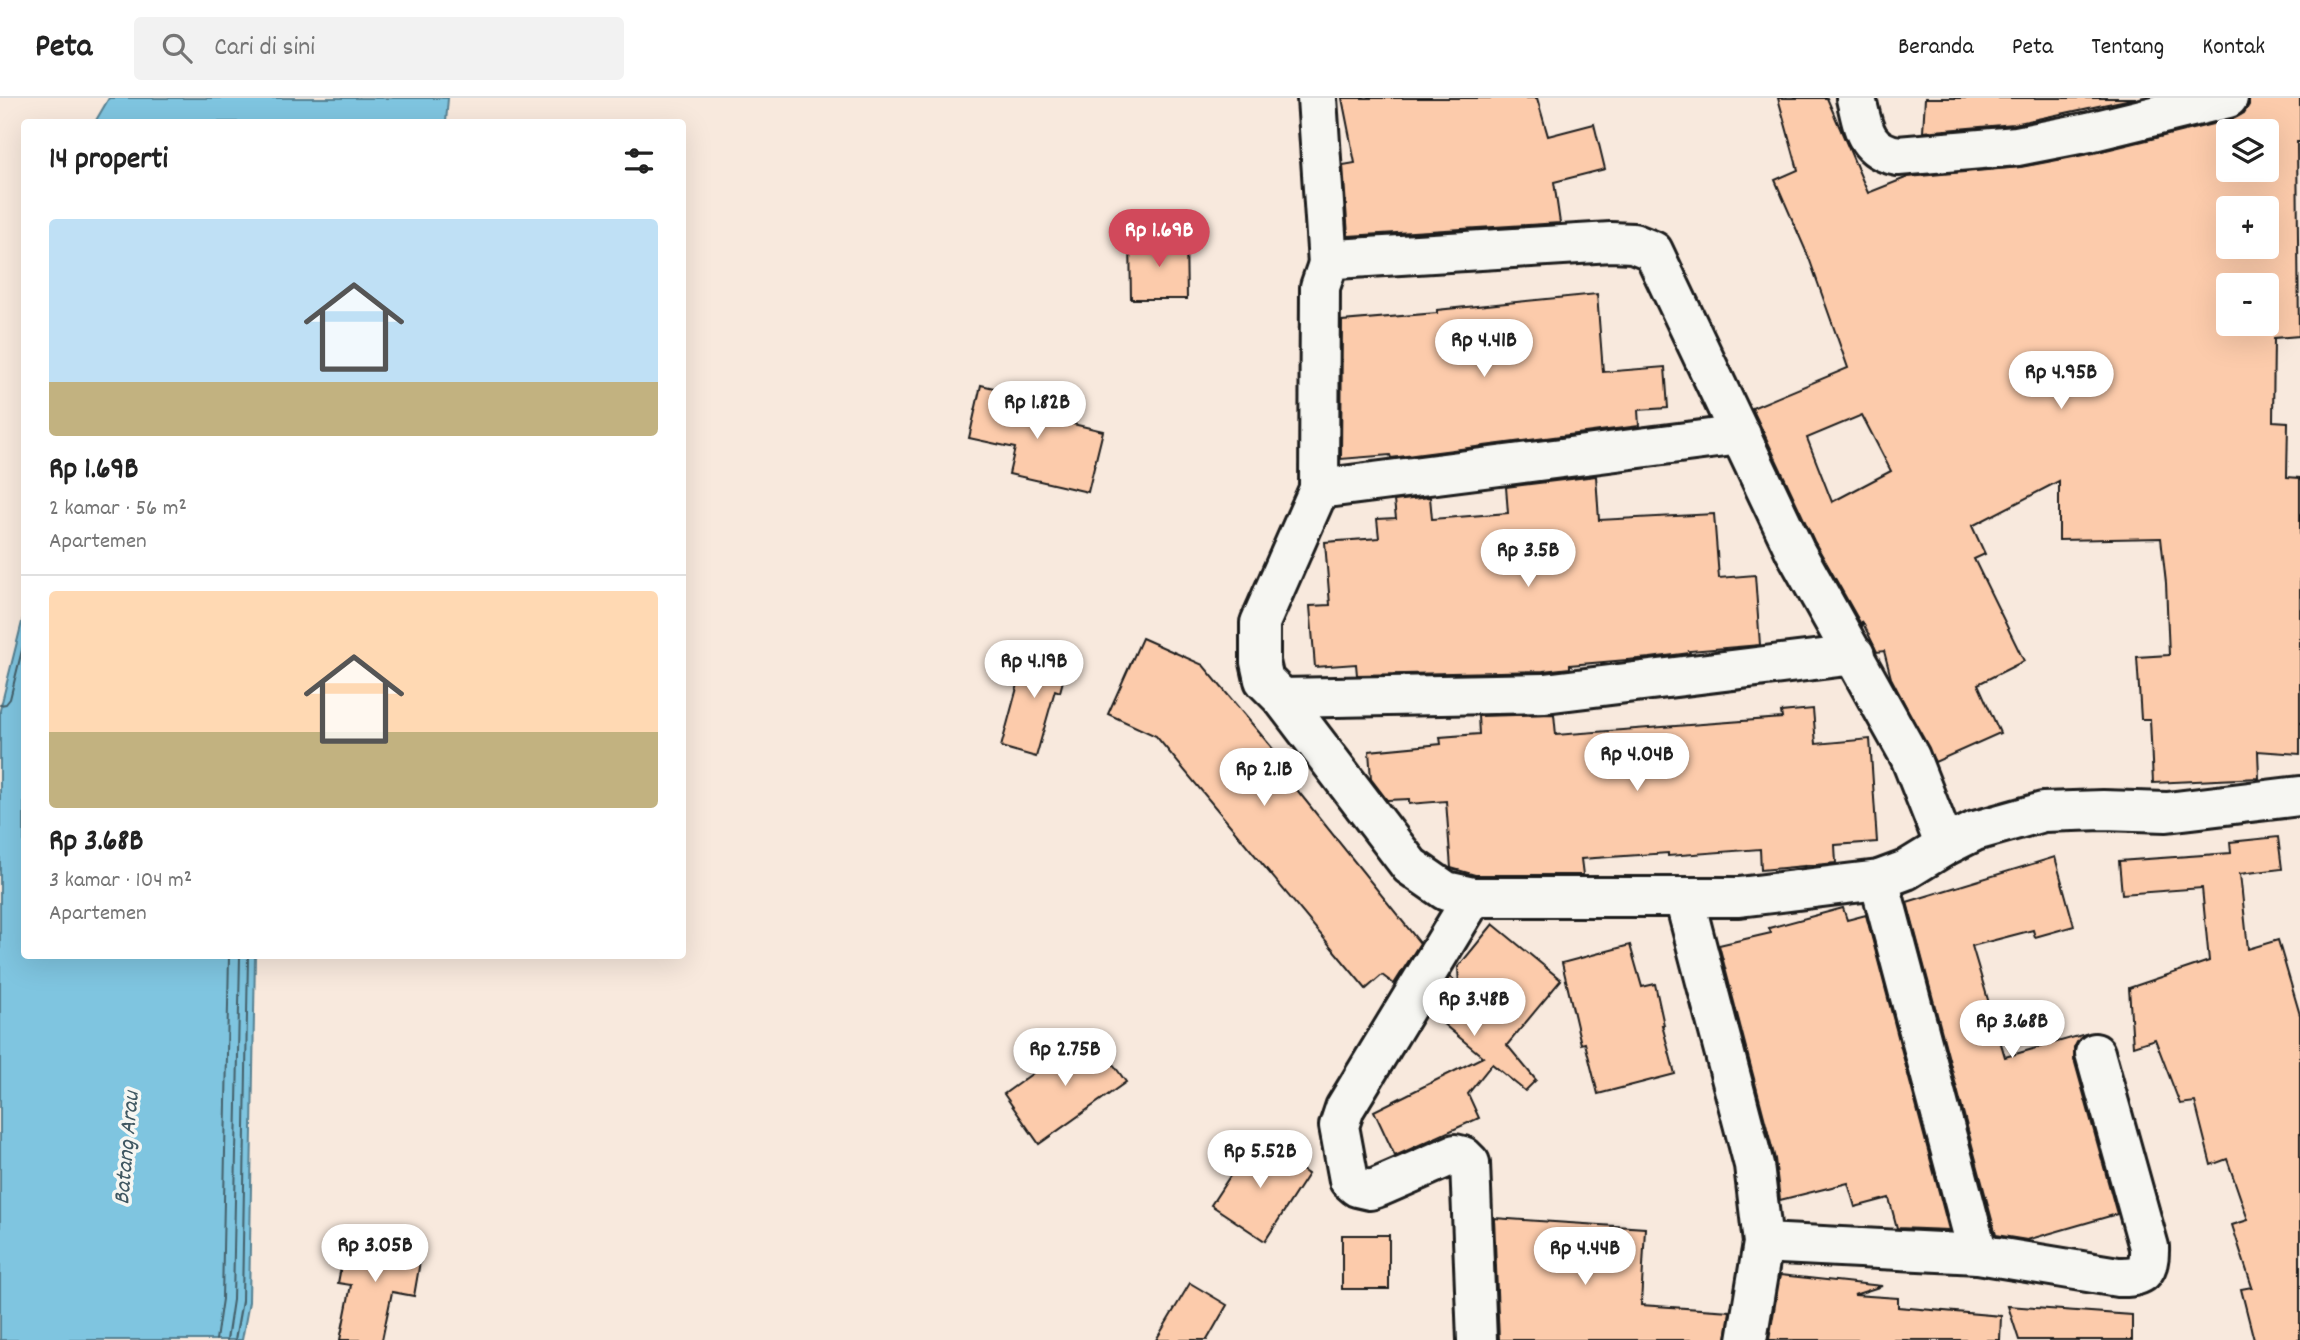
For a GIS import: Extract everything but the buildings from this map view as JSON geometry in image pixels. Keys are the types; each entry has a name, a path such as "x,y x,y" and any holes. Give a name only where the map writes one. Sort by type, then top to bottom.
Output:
{"street":[{"path":"1317,98 1328,264 1320,286 1319,489 1260,623 1260,662 1264,680 1282,698 1410,866 1432,883 1446,891 1473,897 1739,897 1880,880 1906,870 1975,831 2043,812 2167,812 2300,796"},
{"path":"1856,98 1865,133 1873,146 1883,153 1898,156 2017,146 2089,132 2228,98"},
{"path":"1328,264 1336,259 1611,242 1633,243 1653,251 1795,551 1910,757 1945,846"},
{"path":"1319,489 1741,435"},
{"path":"1282,698 1545,693 1855,655"},
{"path":"1880,880 1978,1254"},
{"path":"1473,897 1345,1108 1339,1126 1349,1180 1357,1187 1370,1190 1379,1187 1455,1154 1463,1156 1470,1163 1476,1340"},
{"path":"1684,898 1754,1165 1763,1243 1746,1340"},
{"path":"1763,1243 1978,1254 2133,1278 2145,1271 2150,1261 2149,1247 2095,1054"}],"water":[{"path":"109,98 448,98 446,119 97,119"},
{"name":"Batang Arau","path":"21,626 21,959 255,959 249,1302 242,1340 0,1340 0,710"}]}
